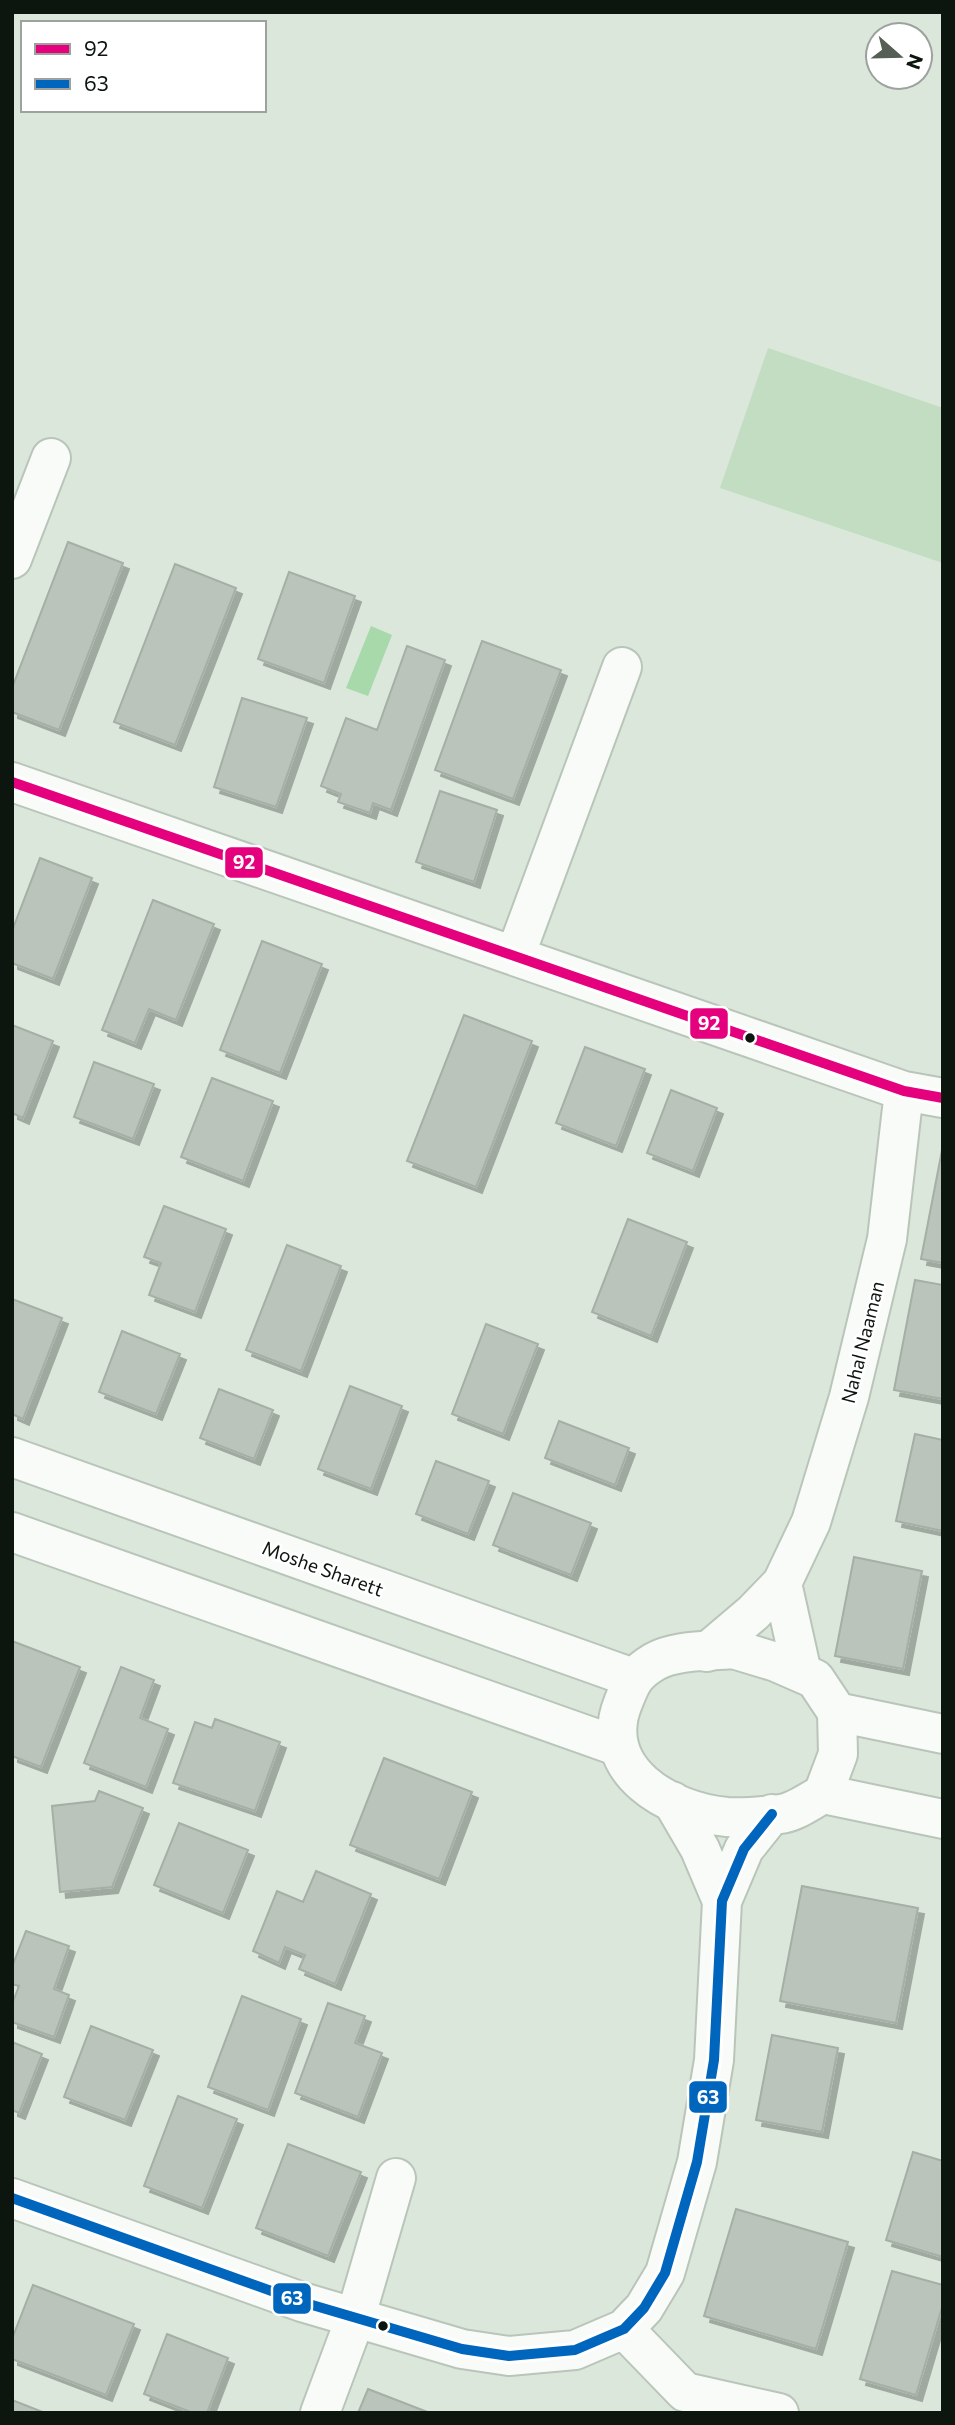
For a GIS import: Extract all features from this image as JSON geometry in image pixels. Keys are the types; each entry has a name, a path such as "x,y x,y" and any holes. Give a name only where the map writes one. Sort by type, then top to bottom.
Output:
{"street":[{"path":"12,559 51,458"},
{"path":"514,956 622,667"},
{"path":"12,782 904,1091 943,1098"},
{"name":"Nahal Naaman","path":"707,1652 753,1614 782,1583 811,1522 849,1397 887,1239 904,1091"},
{"name":"Moshe Sharett","path":"12,1458 633,1678"},
{"path":"12,1532 617,1746"},
{"path":"782,1583 802,1674"},
{"path":"823,1794 838,1754 837,1712 815,1679 776,1662 733,1650 673,1655 656,1661 633,1678 620,1710 617,1746 636,1780 690,1809 727,1817 783,1814 823,1794 943,1819"},
{"path":"837,1712 943,1734"},
{"path":"673,1801 700,1849 722,1901"},
{"path":"12,2198 355,2319 462,2349 509,2356 575,2350 624,2329 644,2308 665,2273 697,2162 714,2060 722,1901 744,1849 772,1814"},
{"path":"320,2413 355,2319 396,2178"},
{"path":"624,2329 683,2403 779,2413"}],"shaded area":[{"path":"768,348 943,408 943,563 720,488"},
{"path":"371,626 392,635 368,696 346,688"}],"building":[{"path":"68,542 123,563 59,730 12,712 12,688"},
{"path":"175,564 236,588 175,745 114,722"},
{"path":"289,572 355,596 324,683 258,659"},
{"path":"482,641 561,670 513,799 435,770"},
{"path":"407,646 445,660 391,810 373,803 370,813 338,802 341,794 321,786 346,718 377,730"},
{"path":"242,698 307,718 276,807 214,787"},
{"path":"440,791 497,810 474,882 416,862"},
{"path":"40,858 92,878 53,979 12,963 12,931"},
{"path":"153,900 214,924 176,1020 149,1009 135,1043 102,1030"},
{"path":"262,941 322,964 280,1073 220,1050"},
{"path":"464,1015 532,1041 476,1187 407,1161"},
{"path":"12,1025 53,1041 23,1118 12,1113"},
{"path":"585,1047 645,1069 616,1146 556,1123"},
{"path":"94,1062 154,1084 133,1139 74,1117"},
{"path":"212,1078 273,1101 243,1181 181,1157"},
{"path":"671,1090 717,1108 693,1171 647,1153"},
{"path":"943,1145 943,1263 921,1259"},
{"path":"164,1206 226,1229 195,1312 149,1295 161,1263 144,1257"},
{"path":"628,1219 687,1242 651,1336 592,1312"},
{"path":"287,1245 341,1266 301,1371 246,1350"},
{"path":"915,1280 943,1285 943,1399 894,1390"},
{"path":"12,1299 62,1318 23,1419 12,1414"},
{"path":"486,1324 538,1344 503,1434 452,1414"},
{"path":"122,1331 180,1354 156,1414 99,1392"},
{"path":"350,1386 402,1406 371,1489 318,1469"},
{"path":"219,1389 273,1410 254,1459 200,1438"},
{"path":"559,1421 629,1448 615,1485 545,1458"},
{"path":"915,1434 943,1440 943,1531 896,1521"},
{"path":"436,1461 489,1481 468,1534 416,1514"},
{"path":"513,1493 591,1523 571,1575 493,1545"},
{"path":"854,1557 922,1571 903,1669 835,1656"},
{"path":"12,1641 80,1667 41,1767 12,1756"},
{"path":"121,1667 154,1680 140,1718 168,1729 146,1787 84,1763"},
{"path":"215,1719 280,1742 255,1811 173,1783 195,1722 212,1728"},
{"path":"384,1758 472,1792 439,1879 350,1845"},
{"path":"99,1791 143,1808 112,1887 60,1892 52,1806 95,1801"},
{"path":"179,1823 248,1850 223,1913 154,1885"},
{"path":"316,1871 371,1894 335,1984 299,1969 305,1955 285,1947 279,1963 253,1951 277,1891 303,1902"},
{"path":"802,1886 918,1908 896,2023 780,2001"},
{"path":"26,1931 69,1946 54,1989 69,1995 54,2037 12,2022 12,2004 19,1986 12,1984 12,1967"},
{"path":"242,1996 301,2019 268,2110 208,2087"},
{"path":"328,2003 365,2016 355,2043 382,2053 358,2117 295,2093"},
{"path":"91,2026 153,2050 125,2120 64,2097"},
{"path":"772,2035 838,2048 822,2132 756,2120"},
{"path":"12,2042 42,2054 19,2113 12,2110"},
{"path":"178,2096 237,2119 202,2208 144,2186"},
{"path":"288,2144 361,2172 328,2256 256,2228"},
{"path":"913,2152 943,2161 943,2257 886,2240"},
{"path":"736,2209 848,2242 816,2349 704,2316"},
{"path":"892,2271 943,2285 943,2304 916,2395 860,2379"},
{"path":"33,2285 134,2324 106,2395 12,2359 12,2339"},
{"path":"167,2334 228,2358 207,2413 193,2413 144,2394"},
{"path":"368,2389 430,2413 358,2413"},
{"path":"12,2400 45,2413 12,2413"}],"transit line":[{"name":"92","path":"12,782 904,1091 943,1098"},
{"name":"63","path":"12,2198 302,2302 462,2349 509,2356 575,2350 624,2329 644,2308 665,2273 697,2162 714,2060 722,1901 744,1849 772,1814"}]}
